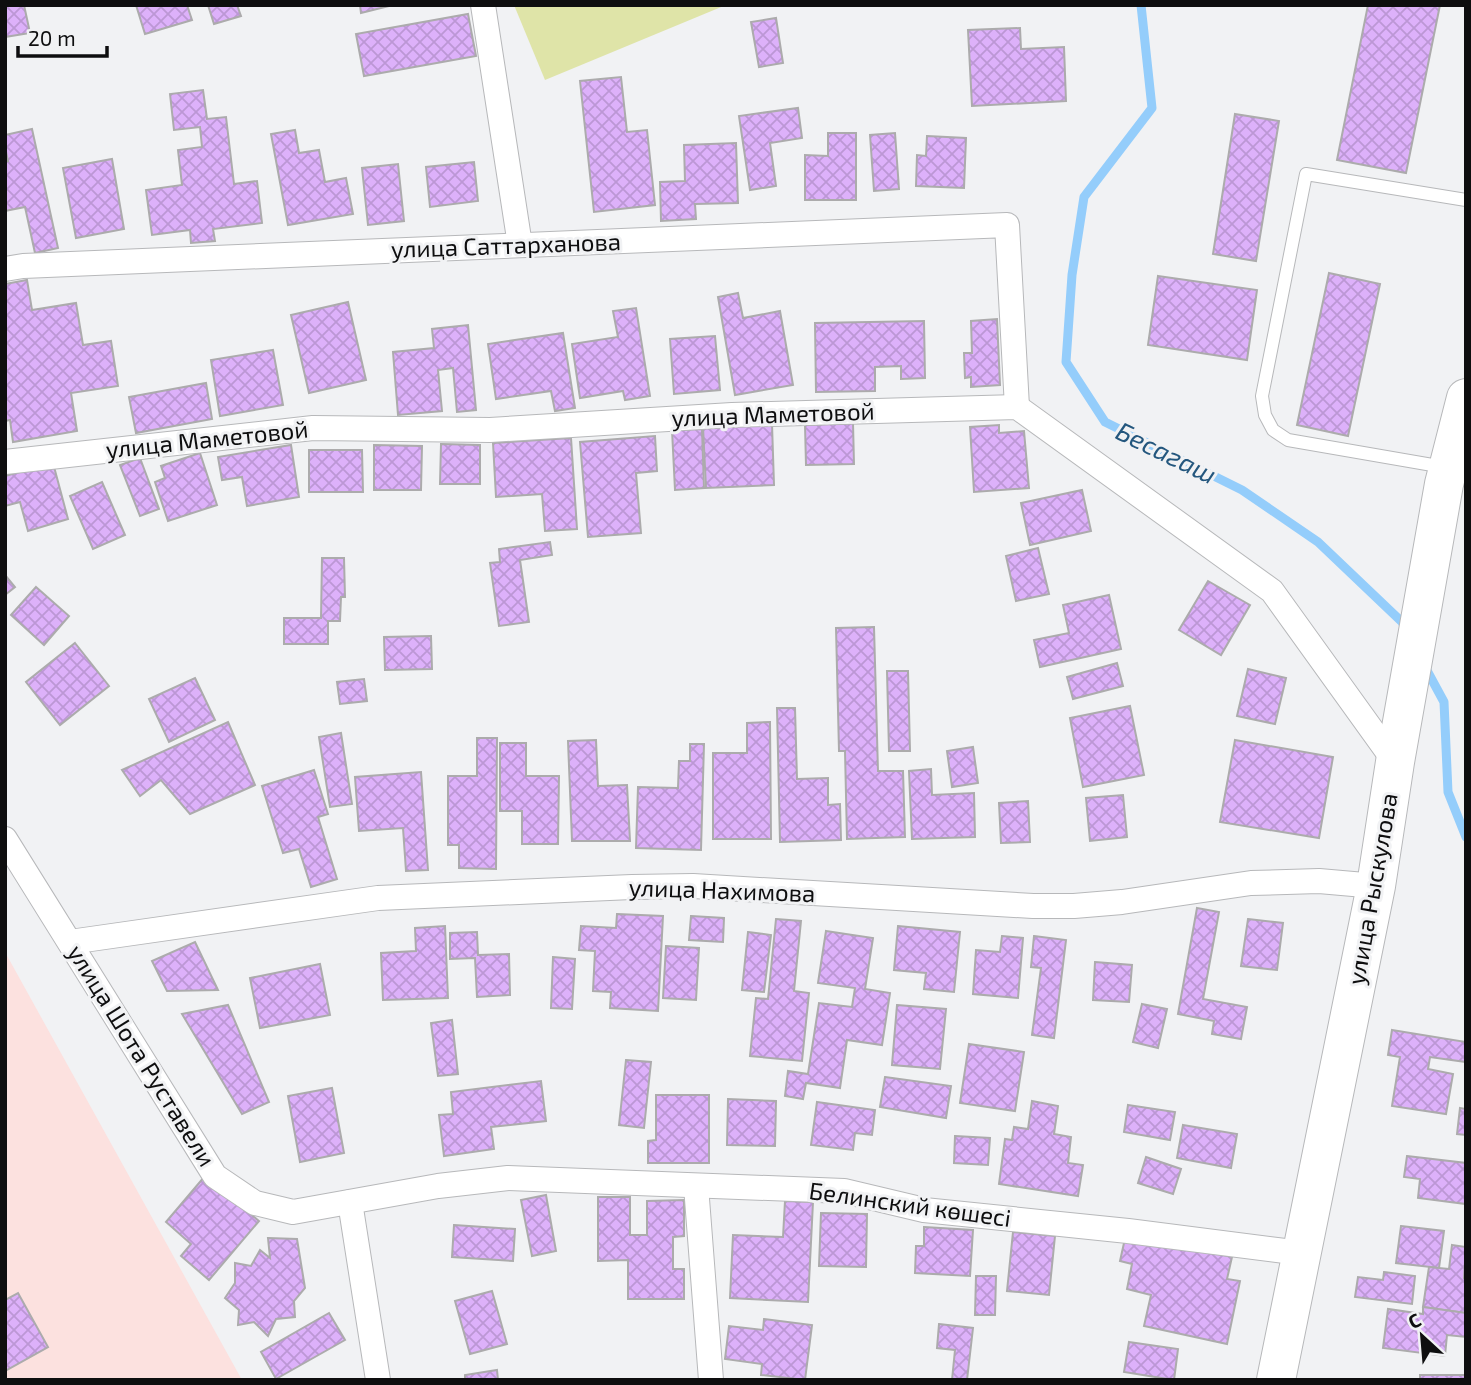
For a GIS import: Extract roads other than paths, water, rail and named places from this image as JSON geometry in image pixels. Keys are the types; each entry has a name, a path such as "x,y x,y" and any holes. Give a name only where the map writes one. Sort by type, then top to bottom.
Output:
{"main road":[{"name":"улица Рыскулова","path":"1276,1380 1376,886 1429,570 1453,480 1466,398"}],"street":[{"path":"483,5 520,245"},
{"name":"улица Саттарханова","path":"5,269 37,265 1007,225 1017,407"},
{"path":"1017,407 1272,592 1395,762"},
{"name":"улица Маметовой","path":"5,462 313,428 490,430 732,415 1017,407"},
{"name":"улица Шота Руставели","path":"5,839 215,1176 255,1203 293,1212 350,1202"},
{"name":"улица Нахимова","path":"70,942 378,898 693,886 1033,906 1074,906 1122,902 1251,883 1319,881 1376,886"},
{"name":"Белинский көшесi","path":"350,1202 438,1186 508,1178 844,1191 924,1210 1128,1231 1301,1253"},
{"path":"696,1186 710,1380"},
{"path":"350,1202 377,1380"}],"lane":[{"path":"1453,480 1288,440 1273,430 1265,415 1262,396 1306,174 1466,200"}],"waterway":[{"name":"Бесагаш","path":"1141,5 1152,108 1084,197 1072,275 1066,362 1105,422 1242,490 1318,542 1402,622 1405,628"},
{"name":"Бесагаш","path":"1424,665 1444,702 1448,792 1466,837"}]}
